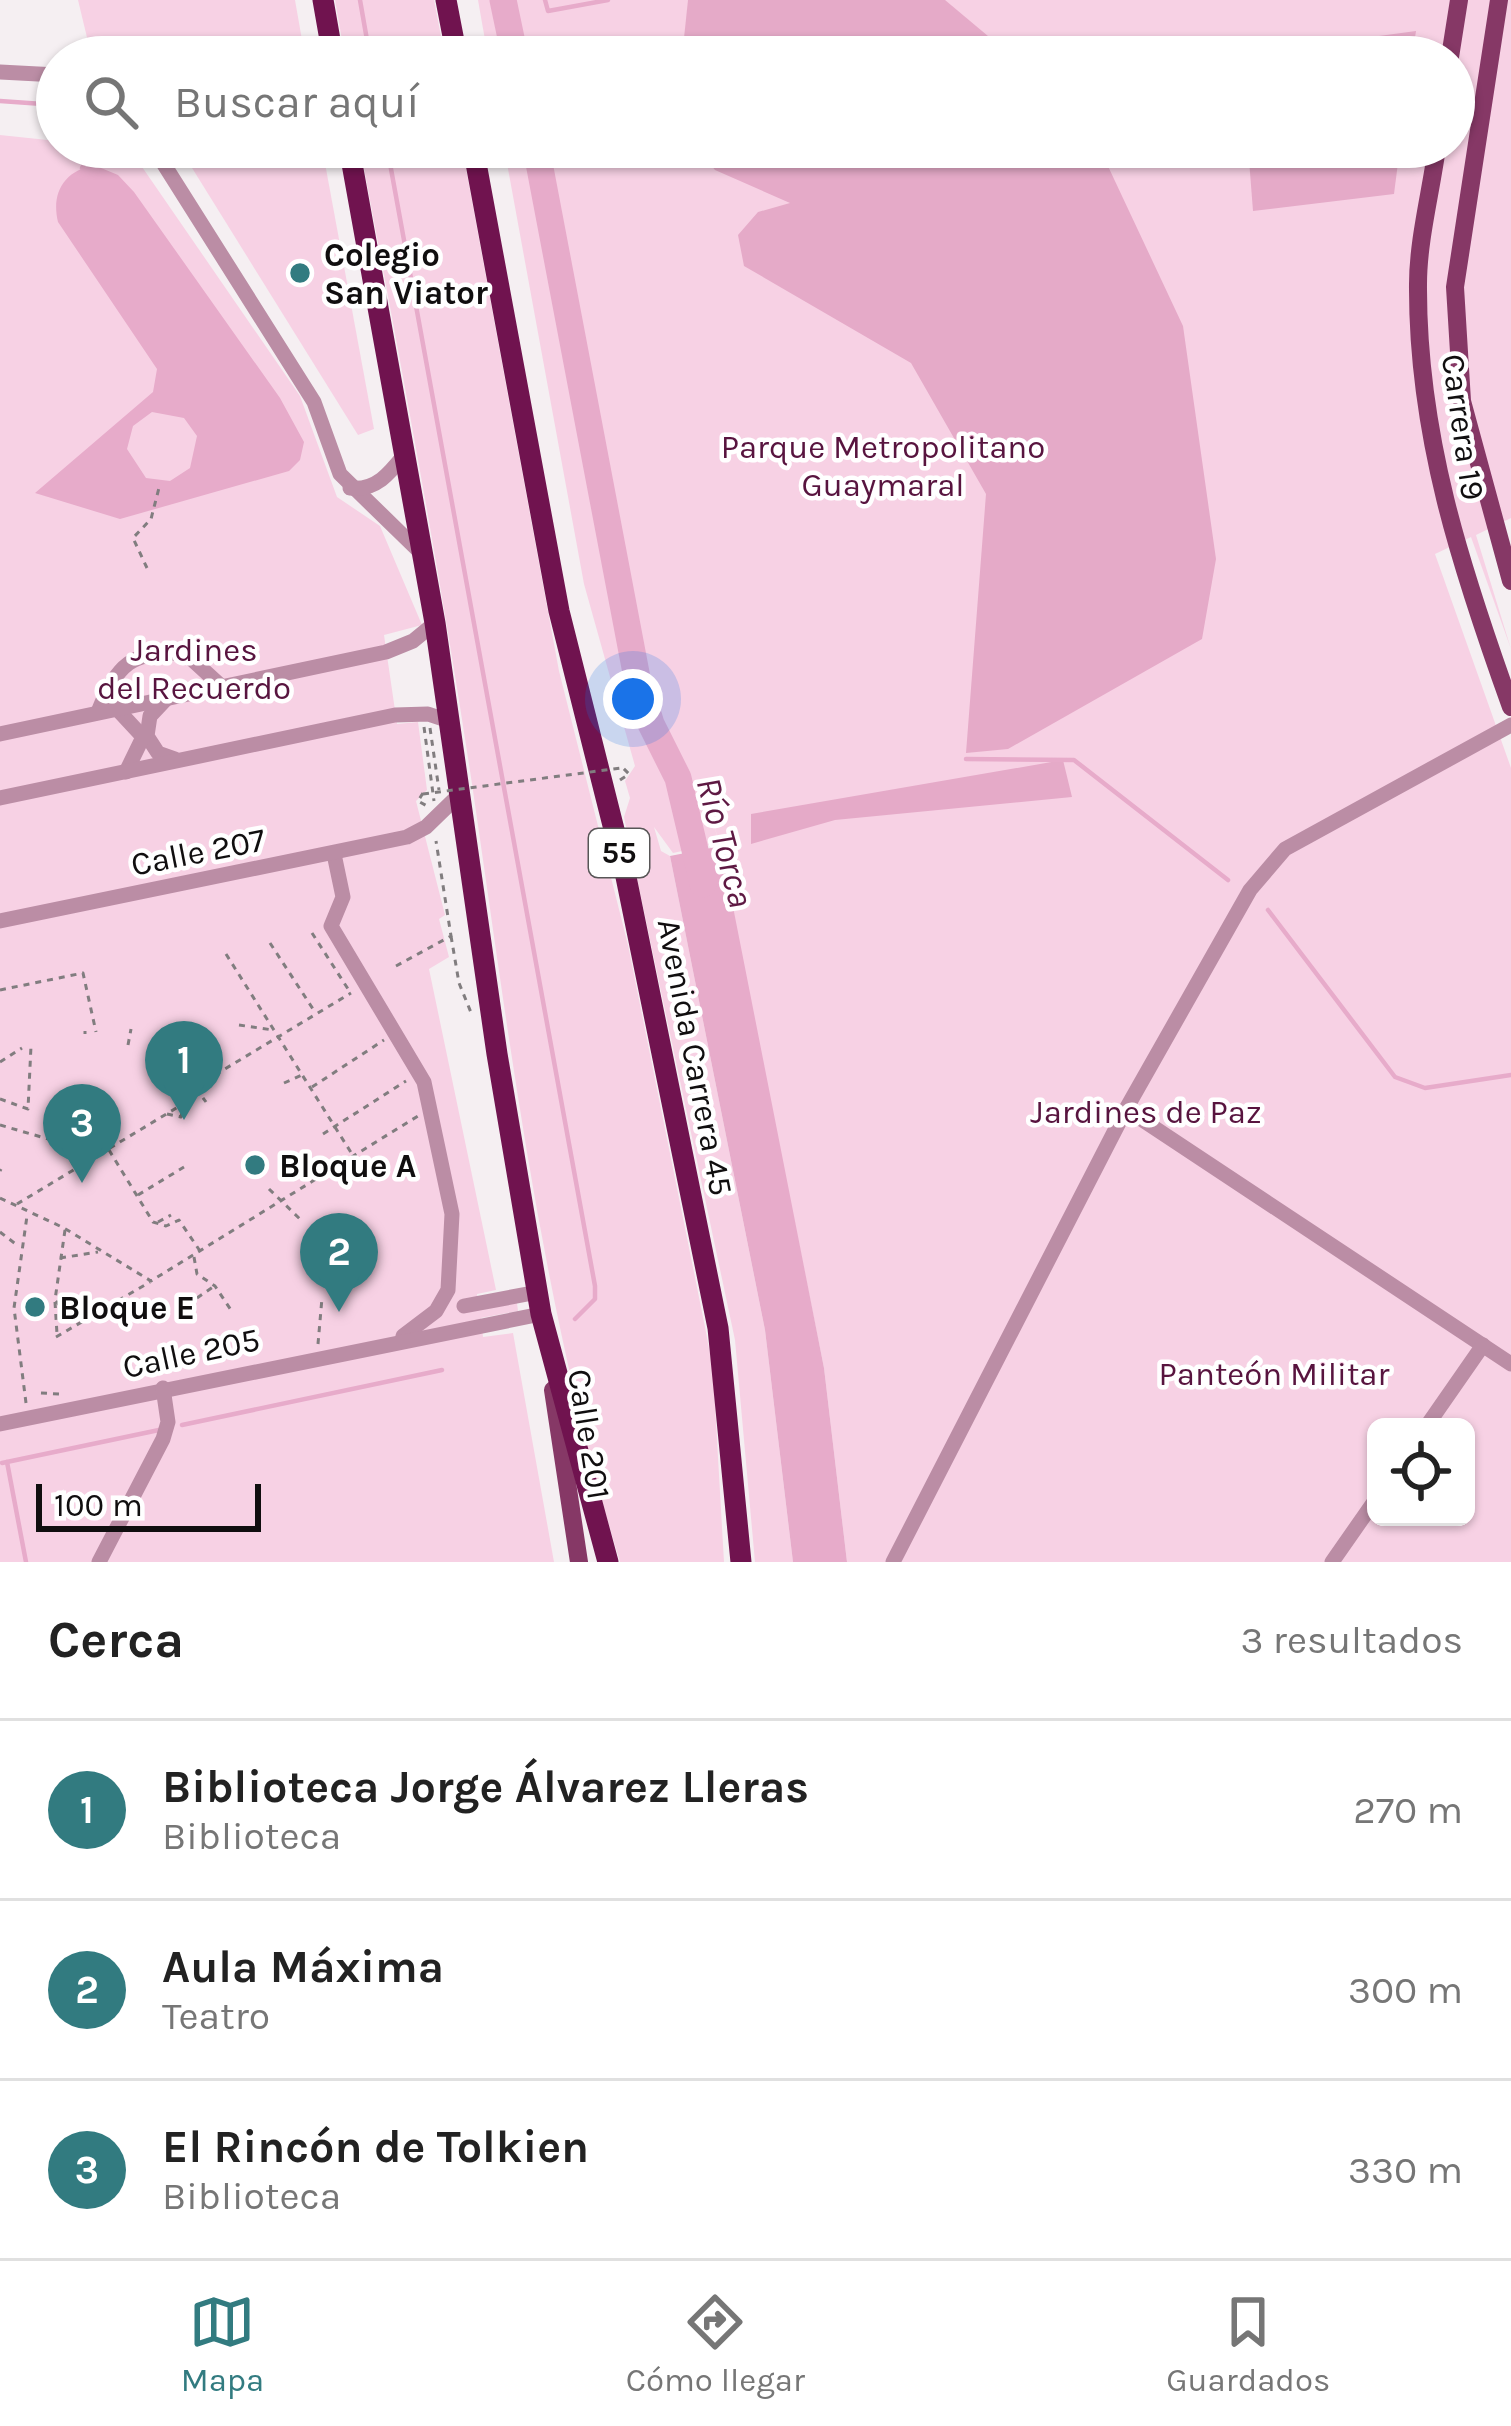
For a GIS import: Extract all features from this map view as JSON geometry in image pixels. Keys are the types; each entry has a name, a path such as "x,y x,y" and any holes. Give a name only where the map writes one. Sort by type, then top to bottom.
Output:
{"highway":[{"path":"323,0 329,36"},
{"path":"446,0 453,36"},
{"path":"353,168 424,555 539,1303 608,1562"},
{"name":"Avenida Carrera 45","path":"477,168 559,611 626,877 718,1328 741,1562"}],"main road":[{"path":"1453,36 1459,0"},
{"name":"Carrera 19","path":"1475,160 1499,0"},
{"name":"Carrera 19","path":"1434,168 1418,281 1425,400 1450,538 1511,706"},
{"name":"Carrera 19","path":"1474,168 1456,287 1462,401 1511,581"},
{"name":"Calle 201","path":"539,1303 579,1562"}],"street":[{"path":"0,72 36,74"},
{"path":"166,168 314,402 350,488 424,555"},
{"path":"350,488 365,490 377,483 405,454"},
{"path":"0,734 386,652 413,641 435,623"},
{"path":"98,712 114,671 129,660 186,654 220,686"},
{"path":"168,698 150,716 147,736 158,753 182,760"},
{"path":"117,709 142,737 126,772"},
{"path":"0,798 422,714 449,721"},
{"path":"893,1562 1222,932 1285,849 1511,725"},
{"name":"Calle 207","path":"0,921 406,837 431,812 460,794"},
{"path":"334,854 344,897 331,926 358,989 427,1090 454,1241 448,1290 440,1310 396,1340"},
{"path":"1126,1109 1511,1364"},
{"path":"464,1306 539,1303"},
{"name":"Calle 205","path":"0,1424 396,1340 539,1303"},
{"path":"1432,1418 1483,1346"},
{"path":"99,1562 163,1439 168,1422 163,1388"},
{"path":"1332,1562 1367,1512"}],"path":[{"path":"147,568 133,538 155,510 160,485"},
{"path":"396,966 451,936 431,812 422,714"},
{"path":"431,812 420,804 418,801 419,795 423,794 427,794 430,800 425,805 418,801 423,794 623,768 629,774 624,779 629,772 622,767"},
{"path":"167,1114 181,1117 184,1093 358,989 312,933"},
{"path":"270,943 317,1014"},
{"path":"226,954 353,1155"},
{"path":"0,990 83,973 96,1032"},
{"path":"239,1025 273,1030"},
{"path":"128,1045 131,1029"},
{"path":"310,1088 387,1038"},
{"path":"0,1099 28,1109 32,1046"},
{"path":"0,1062 22,1048"},
{"path":"284,1083 302,1075"},
{"path":"322,1134 413,1077"},
{"path":"195,1087 206,1102"},
{"path":"14,1206 183,1104"},
{"path":"66,1228 58,1258 56,1337 424,1112"},
{"path":"0,1125 62,1143 75,1169"},
{"path":"107,1149 156,1223"},
{"path":"137,1196 184,1167"},
{"path":"268,1189 301,1220"},
{"path":"0,1198 66,1228 152,1281"},
{"path":"28,1213 14,1308 27,1407 61,1397 60,1391 41,1393"},
{"path":"156,1223 170,1215 173,1223"},
{"path":"156,1223 179,1220 197,1253 197,1274 215,1286 233,1313"},
{"path":"0,1232 21,1247"},
{"path":"58,1258 99,1252"},
{"path":"197,1298 215,1286"},
{"path":"318,1348 322,1298"},
{"path":"55,1300 71,1317 90,1317"}],"green space":[{"path":"78,0 295,0 301,36 87,36"},
{"path":"335,0 434,0 441,36 341,36"},
{"path":"478,0 1511,0 1511,518 1476,535 1511,649 1471,537 1435,554 1511,768 1511,1562 847,1562 824,1368 713,817 718,843 673,853 654,827 661,851 670,856 765,1330 793,1562 755,1562 735,1340 624,817 630,798 625,781 635,766 584,584 508,168 1475,168 1475,36 484,36"},
{"name":"Jardines del Recuerdo","path":"0,135 36,139 36,168 143,168 300,396 337,497 380,526 422,625 384,635 397,724 418,722 427,790 416,801 445,915 439,919 449,957 429,969 496,1290 477,1294 479,1309 517,1303 518,1311 481,1318 483,1337 513,1333 554,1562 0,1562"},
{"name":"Colegio San Viator","path":"192,168 326,168 374,429 358,435"},
{"path":"364,168 466,168 559,671 628,945 713,1370 724,1562 620,1562 593,1465 531,1176 447,624"}],"shaded area":[{"path":"688,0 945,0 988,36 684,36"},
{"path":"1416,31 1415,36 1379,36"},
{"path":"101,168 118,175 134,192 280,398 304,442 300,460 289,471 120,519 35,493 153,392 157,369 58,222 58,193 75,172","holes":["152,412 184,418 197,436 190,468 170,481 146,478 127,449 133,426"]},
{"path":"1109,168 1183,326 1216,559 1202,639 1008,749 966,753 986,494 911,363 744,266 738,235 758,212 790,203 715,170"},
{"path":"1250,168 1397,168 1394,194 1253,211"},
{"path":"1063,760 1072,797 835,820 751,844 751,814"},
{"path":"721,846 824,1368 847,1562 793,1562 765,1330 670,856"}],"waterway":[{"path":"360,0 366,36"},
{"name":"Río Torca","path":"503,0 511,36"},
{"path":"545,0 548,11 608,0"},
{"path":"0,101 36,104"},
{"path":"391,168 595,1286 595,1299 575,1319"},
{"name":"Río Torca","path":"540,168 637,678 651,724 678,778 703,884"},
{"path":"966,759 1074,760 1228,880"},
{"path":"1268,910 1395,1077 1425,1088 1511,1075"},
{"path":"182,1425 442,1370"},
{"path":"2,1463 159,1430"},
{"path":"7,1462 26,1562"}],"place":[{"name":"Colegio San Viator","path":"300,273"},
{"name":"Biblioteca Jorge Álvarez Lleras","path":"184,1120"},
{"name":"Bloque A","path":"255,1165"},
{"name":"El Rincón de Tolkien","path":"82,1183"},
{"name":"Bloque E","path":"35,1307"},
{"name":"Aula Máxima","path":"339,1312"}],"park label":[{"name":"Parque Metropolitano Guaymaral","path":"883,465"},
{"name":"Jardines de Paz","path":"1146,1111"},
{"name":"Panteón Militar","path":"1274,1373"}]}
